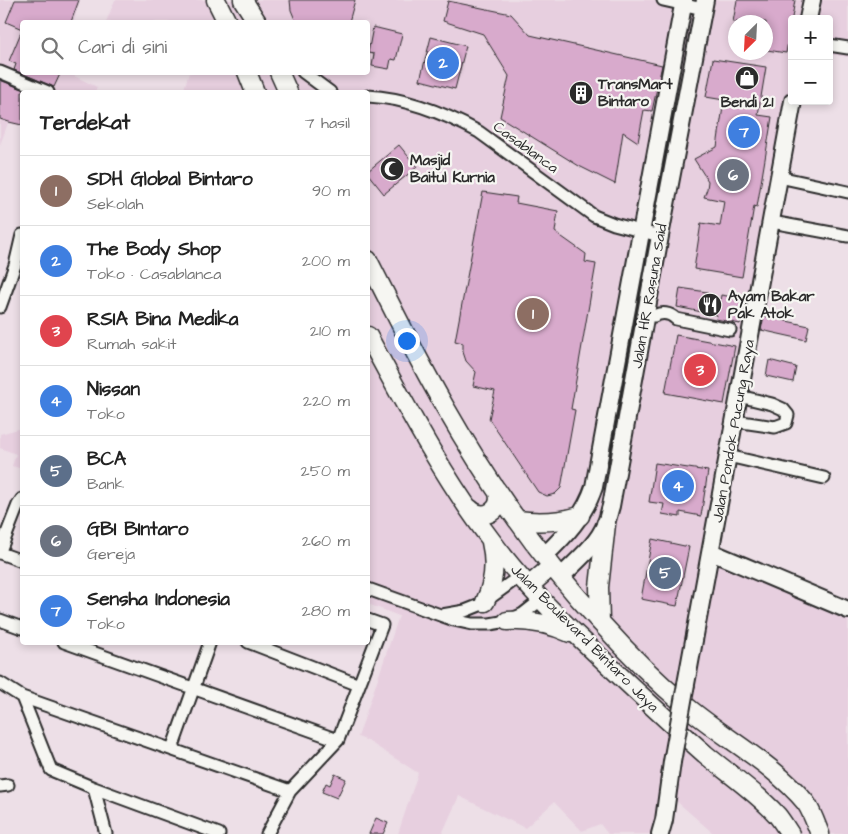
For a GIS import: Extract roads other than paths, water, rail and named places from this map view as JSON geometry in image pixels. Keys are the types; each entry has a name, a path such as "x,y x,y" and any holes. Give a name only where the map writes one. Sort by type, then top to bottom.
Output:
{"main road":[{"path":"216,0 227,20"},
{"path":"224,0 228,20"},
{"path":"243,0 257,20"},
{"path":"251,0 257,20"},
{"path":"249,75 254,90"},
{"path":"280,75 287,90"},
{"name":"Jalan Boulevard Bintaro Jaya","path":"370,264 444,407 517,520 553,566 600,622 666,688 686,706 778,775 807,805 820,834"},
{"name":"Jalan Boulevard Bintaro Jaya","path":"370,340 435,456 490,540 524,581 582,640 690,741 778,816 790,834"},
{"path":"469,508 475,513 482,515 493,511 499,501 497,490"},
{"path":"517,520 548,522 580,516"},
{"path":"600,622 600,579 606,524"},
{"path":"485,602 492,584 494,571 490,540"},
{"path":"524,581 553,566"},
{"path":"507,621 524,620 540,623 562,629 582,640"},
{"path":"610,666 608,657 610,651 616,648 626,650"}],"street":[{"path":"663,0 704,4"},
{"path":"809,15 812,0"},
{"name":"Jalan HR Rasuna Said","path":"684,2 594,487 588,504 559,541 553,566 576,562 595,541 606,524 614,496 630,402 650,315 660,236 704,4"},
{"path":"833,46 848,48"},
{"path":"0,72 43,90"},
{"path":"307,75 327,90"},
{"name":"Casablanca","path":"370,96 410,104 458,121 479,132 594,216 614,224 660,236"},
{"name":"Jalan Pondok Pucung Raya","path":"660,834 792,105"},
{"path":"780,177 848,192"},
{"path":"772,222 848,236"},
{"path":"0,307 15,265 20,244"},
{"path":"650,315 659,319 671,321 676,319 730,330"},
{"path":"735,421 775,427 786,423 788,415 783,409 772,404 739,396"},
{"path":"611,398 630,402"},
{"path":"728,456 824,478"},
{"path":"20,502 0,552 20,560"},
{"path":"711,552 848,610"},
{"path":"440,615 465,612 524,581"},
{"path":"370,590 463,623 472,624 490,624 507,621 523,614 542,599"},
{"path":"0,620 20,627"},
{"path":"267,834 290,791 338,740 382,625 370,621"},
{"path":"72,645 338,740"},
{"path":"172,750 209,645"},
{"path":"254,645 359,685"},
{"path":"0,683 22,698 290,791"},
{"path":"22,698 51,770 94,788 219,834"},
{"path":"94,788 106,834"}],"place":[{"name":"The Body Shop","path":"443,63"},
{"name":"Bendi 21","path":"747,78"},
{"name":"TransMart Bintaro","path":"581,93"},
{"name":"Sensha Indonesia","path":"744,132"},
{"name":"Masjid Baitul Kurnia","path":"392,169"},
{"name":"GBI BIntaro","path":"733,175"},
{"name":"Ayam Bakar Pak Atok","path":"710,305"},
{"name":"SDH Global Bintaro","path":"533,314"},
{"name":"RSIA Bina Medika","path":"700,370"},
{"name":"Nissan","path":"678,486"},
{"name":"BCA","path":"665,573"}]}
